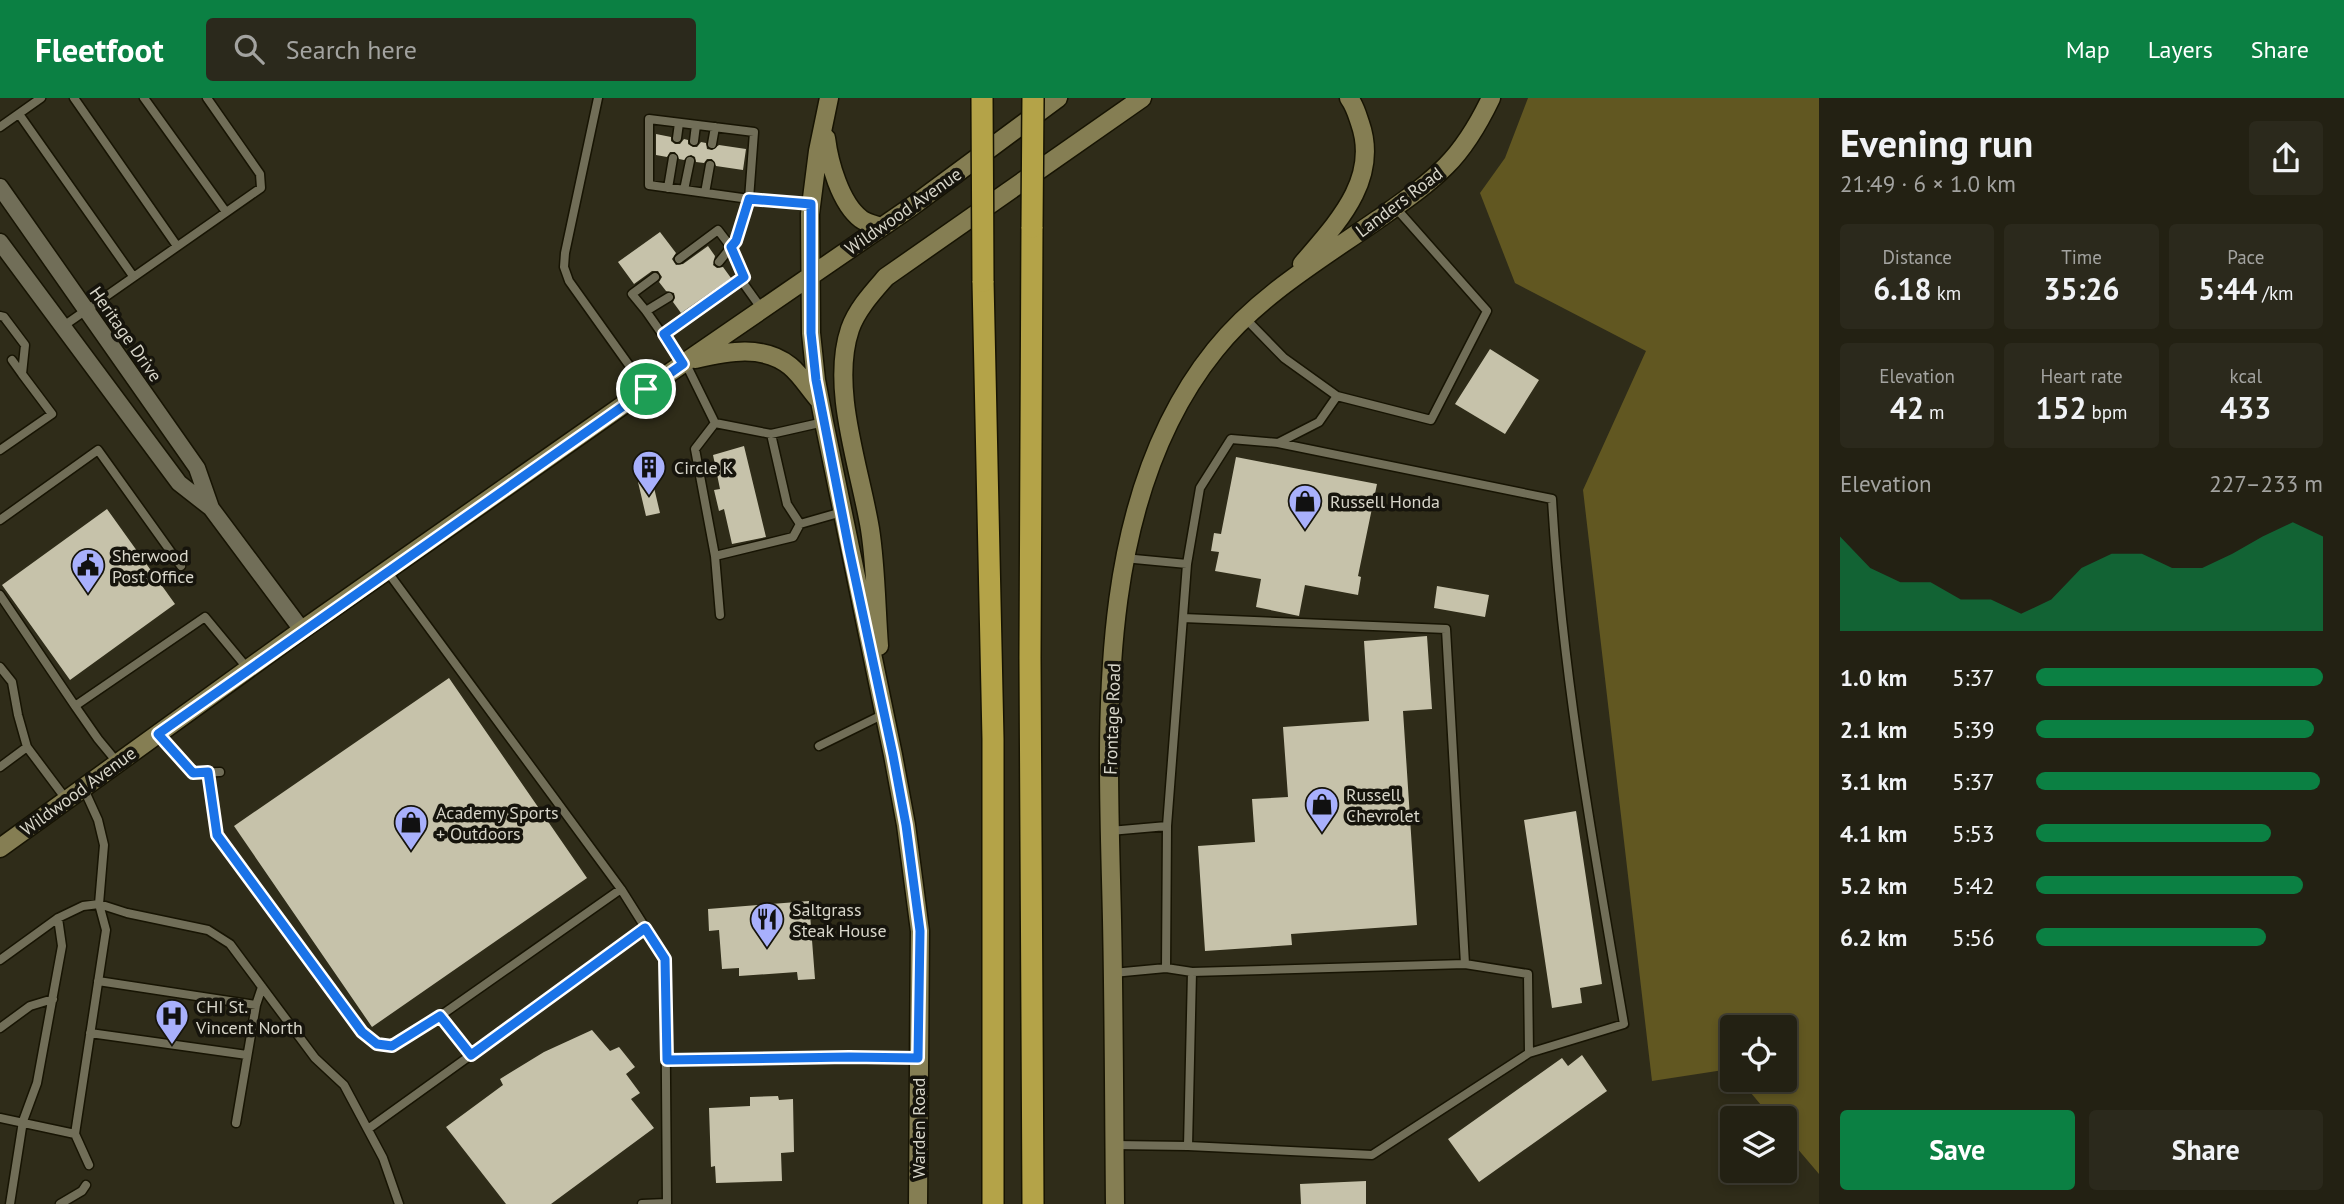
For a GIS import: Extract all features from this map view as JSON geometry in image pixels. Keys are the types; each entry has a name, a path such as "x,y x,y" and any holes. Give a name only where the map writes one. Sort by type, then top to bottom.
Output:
{"highway":[{"path":"982,98 983,281 993,739 993,1204"},
{"path":"1033,98 1030,672 1033,1204"}],"main road":[{"name":"Warden Road","path":"829,98 811,204 811,333 820,402 906,825 920,931 918,1204"},
{"name":"Wildwood Avenue","path":"0,848 302,630 881,228 1058,98"},
{"path":"884,714 871,531 843,393 843,360 850,327 866,300 886,277 1142,98"},
{"path":"1284,285 1338,222 1355,196 1365,161 1363,132 1349,98"},
{"name":"Landers Road","path":"1284,285 1424,187 1468,140 1492,98"},
{"path":"824,124 830,163 851,208 861,219 881,228"},
{"name":"Frontage Road","path":"1115,1204 1110,831 1111,675 1124,558 1140,498 1165,430 1185,391 1244,317 1284,285"},
{"path":"684,363 727,352 762,352 790,366 820,402"}],"street":[{"name":"Heritage Drive","path":"0,187 197,468 211,508"},
{"name":"Heritage Drive","path":"0,242 180,483 211,508 302,630"}],"lane":[{"path":"0,127 41,98"},
{"path":"74,98 177,246"},
{"path":"144,98 226,212"},
{"path":"62,327 261,188 260,174 207,98"},
{"path":"598,98 564,267 569,281 646,389"},
{"path":"19,114 133,276"},
{"path":"719,262 736,241 749,199 754,132 649,119 649,185 749,199 811,204"},
{"path":"677,138 679,123"},
{"path":"694,141 696,125"},
{"path":"712,144 715,127"},
{"path":"668,188 673,158"},
{"path":"684,190 690,161"},
{"path":"705,193 710,164"},
{"path":"1244,317 1284,358 1337,397 1431,420 1487,311 1395,207"},
{"path":"664,334 744,277 731,247 718,230 679,259"},
{"path":"655,277 632,294 684,363 715,423"},
{"path":"741,280 762,309"},
{"path":"646,312 669,297"},
{"path":"0,316 4,317 25,345 22,374"},
{"path":"0,450 52,414 12,360"},
{"path":"1278,443 1320,422 1337,397"},
{"path":"715,423 771,433 824,422"},
{"path":"715,423 695,449 715,556 720,615"},
{"path":"771,433 787,504 800,524"},
{"path":"1114,1145 1372,1154 1529,1052 1624,1024 1587,804 1556,578 1552,499 1278,443 1231,439 1200,488 1187,564 1167,826 1166,968"},
{"path":"0,520 98,450 181,566"},
{"path":"715,556 793,537 800,524 842,512"},
{"path":"1124,558 1187,564"},
{"path":"387,571 621,889 665,959 667,1204 642,1204"},
{"path":"0,595 98,739 117,762"},
{"path":"75,706 205,617 248,669"},
{"path":"1183,618 1446,629 1465,964"},
{"path":"0,667 12,682 27,747 66,799"},
{"path":"819,746 884,714"},
{"path":"158,734 193,773 220,772"},
{"path":"0,766 27,747"},
{"path":"208,772 217,835 362,1032 377,1044 392,1046 440,1016 621,889"},
{"path":"83,787 98,820 104,845 99,904 106,930 75,1134 89,1165"},
{"path":"1110,831 1167,826"},
{"path":"0,960 58,918 83,906 99,904 127,913 208,930 230,944 315,1058 344,1085 383,1158 399,1204"},
{"path":"10,1204 23,1121 37,1083 62,946 58,918"},
{"path":"368,1129 645,928"},
{"path":"1113,972 1166,968 1192,972 1465,964 1528,974 1529,1052"},
{"path":"1188,1146 1192,972"},
{"path":"98,981 256,1005"},
{"path":"236,1123 256,1005 262,987"},
{"path":"0,1028 30,1006 52,999"},
{"path":"440,1016 471,1055"},
{"path":"90,1033 247,1055"},
{"path":"667,1060 918,1058"},
{"path":"0,1118 75,1134"},
{"path":"60,1204 82,1191 86,1185"},
{"path":"912,1204 918,1204"}],"shaded area":[{"path":"1528,98 1819,98 1819,1174 1797,1148 1797,1106 1762,1106 1750,1092 1797,1092 1797,1015 1720,1015 1720,1071 1652,1081 1583,490 1646,351 1515,283 1480,193 1505,158"}],"building":[{"path":"656,134 671,137 675,144 680,144 684,139 688,140 688,144 693,147 697,147 701,142 706,143 707,149 712,150 719,145 746,149 743,170 716,166 712,159 707,159 704,163 696,162 691,155 684,160 679,159 675,152 670,152 667,157 656,155"},
{"path":"660,232 676,253 672,259 676,265 683,264 708,246 715,256 713,265 717,268 723,267 731,278 681,313 673,302 674,293 666,291 659,282 662,277 658,271 652,271 634,284 618,262"},
{"path":"1490,349 1539,380 1505,434 1455,404"},
{"name":"Circle K","path":"744,446 766,537 732,544 724,509 719,511 714,490 720,489 713,455"},
{"path":"1236,457 1377,484 1358,576 1361,577 1358,595 1305,585 1299,616 1256,607 1261,579 1215,571 1219,552 1211,551 1214,533 1221,534"},
{"name":"Circle K","path":"652,479 660,513 646,516 638,482"},
{"name":"Sherwood Post Office","path":"107,509 175,604 70,680 2,585"},
{"path":"1437,586 1489,595 1485,617 1434,608"},
{"path":"1427,636 1432,709 1403,711 1417,925 1291,934 1292,945 1205,951 1198,846 1255,842 1252,799 1288,797 1283,727 1369,721 1364,641"},
{"name":"Academy Sports + Outdoors","path":"449,678 587,878 372,1027 234,826"},
{"path":"1576,811 1602,984 1580,988 1582,1003 1552,1008 1524,820"},
{"name":"Saltgrass Steak House","path":"809,901 815,979 798,980 797,972 739,976 739,968 722,969 719,930 709,931 708,909"},
{"path":"592,1030 610,1051 619,1047 635,1067 626,1074 640,1093 631,1099 654,1128 551,1204 506,1204 446,1127 503,1085 500,1079 544,1052"},
{"path":"1582,1055 1607,1091 1479,1182 1448,1139 1562,1058 1568,1066"},
{"path":"778,1096 779,1100 793,1099 794,1152 781,1153 782,1181 716,1183 715,1166 711,1167 709,1108 750,1106 750,1097"},
{"path":"1366,1181 1366,1204 1301,1204 1300,1184"}],"place":[{"name":"Circle K","path":"649,497"},
{"name":"Russell Honda","path":"1305,531"},
{"name":"Sherwood Post Office","path":"88,595"},
{"name":"Russell Chevrolet","path":"1322,834"},
{"name":"Academy Sports + Outdoors","path":"411,852"},
{"name":"Saltgrass Steak House","path":"767,949"},
{"name":"CHI St. Vincent North","path":"172,1046"}],"route":[{"path":"749,199 811,204 811,333 816,380 893,755 906,825 920,931 918,1058 667,1060 665,959 645,928 471,1055 440,1016 392,1046 377,1044 362,1032 217,835 208,772 193,773 158,734 646,389 683,364 664,334 744,277 731,247 736,241 749,199"}]}
